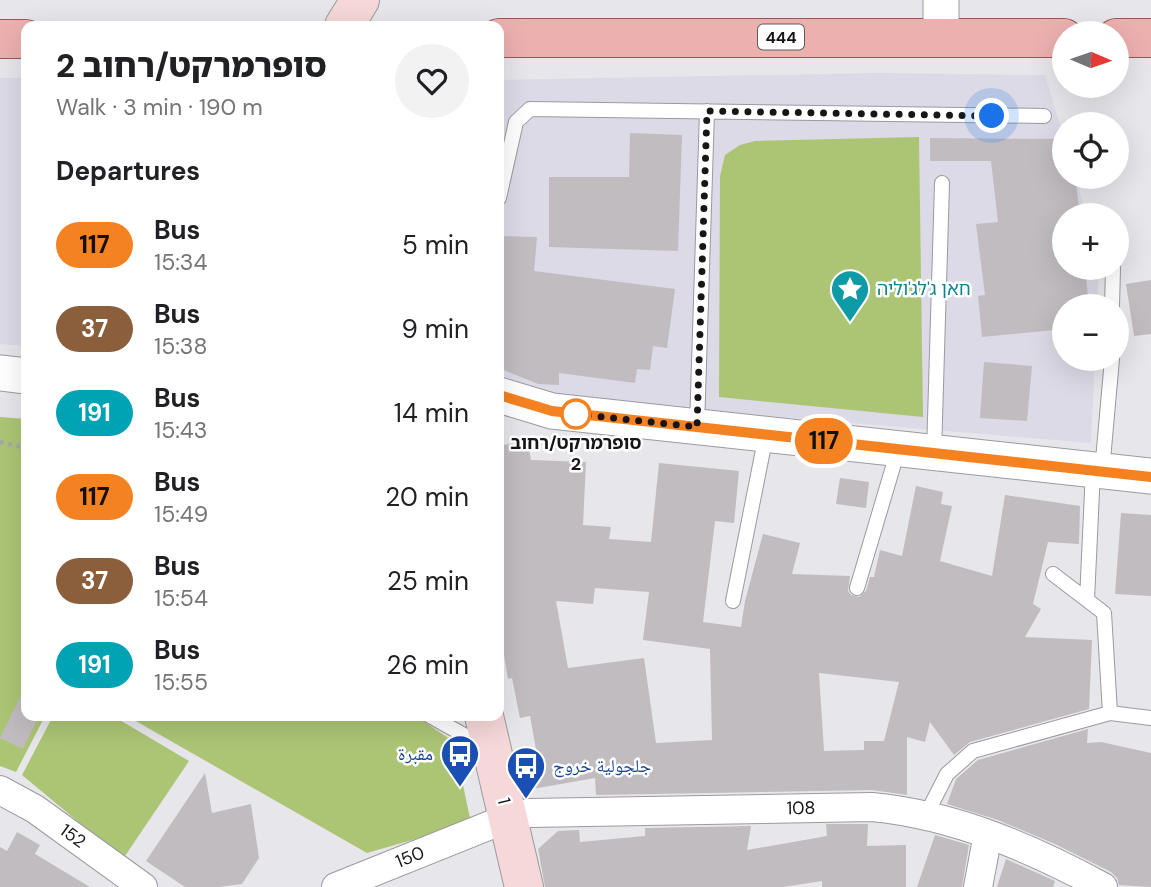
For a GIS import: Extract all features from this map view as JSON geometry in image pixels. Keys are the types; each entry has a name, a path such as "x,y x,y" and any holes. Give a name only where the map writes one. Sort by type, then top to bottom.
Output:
{"main road":[{"path":"347,21 361,0"},
{"path":"361,0 366,21"},
{"name":"444","path":"504,38 941,18 1052,36"},
{"path":"1129,38 1151,38"},
{"path":"0,39 21,39"},
{"name":"1","path":"469,722 496,823 524,887"},
{"name":"1","path":"496,823 498,887"}],"street":[{"path":"0,373 21,375"},
{"path":"504,397 552,411 1151,477"},
{"path":"504,418 552,411"},
{"name":"152","path":"0,790 35,809 143,887"},
{"name":"108","path":"496,823 529,813 559,811 872,807 926,815 988,834 1067,868 1103,887"},
{"name":"150","path":"336,887 496,823"},
{"path":"978,887 988,834"}],"lane":[{"path":"504,176 516,122 530,109 1044,116"},
{"path":"697,427 707,111"},
{"path":"934,453 942,183"},
{"path":"1087,600 1098,471 1110,371"},
{"path":"733,601 766,435"},
{"path":"857,588 898,449"},
{"path":"1053,574 1104,613 1110,713"},
{"path":"926,815 947,774 973,751 1110,713 1151,718"}],"path":[{"path":"0,442 21,447"}],"shaded area":[{"path":"877,73 1045,75 1056,112 1052,112 1052,189 1079,189 1083,203 1052,203 1052,280 1098,280 1098,294 1052,294 1052,371 1094,371 1091,443 626,404 540,391 504,376 504,80"},
{"path":"0,78 21,78 21,346 0,344"}],"green space":[{"path":"919,137 923,417 719,397 720,176 725,155 740,145 755,141"},
{"path":"0,417 21,419 21,721 42,721 16,772 0,766"},
{"path":"50,721 121,721 189,761 123,859 22,775"},
{"path":"136,721 423,721 454,742 471,823 367,853"}],"building":[{"path":"630,133 682,135 678,251 549,247 549,177 629,177"},
{"path":"930,138 1052,139 1052,189 1077,189 1078,203 1052,203 1052,280 1086,280 1088,294 1052,294 1052,330 982,337 978,296 985,295 976,224 998,222 991,161 930,161"},
{"path":"504,236 537,237 534,271 675,289 667,348 653,346 650,370 637,369 635,383 559,373 559,385 538,384 504,370"},
{"path":"1151,280 1151,334 1134,336 1126,284"},
{"path":"984,362 1032,366 1027,421 980,418"},
{"path":"528,443 531,460 586,462 583,525 611,527 609,539 651,542 659,463 739,471 734,523 715,521 703,622 741,627 763,534 800,543 792,574 850,576 848,591 859,597 866,591 870,577 874,577 880,550 902,556 916,486 943,492 941,504 952,506 940,561 992,576 1005,495 1080,506 1079,544 1048,542 1033,604 1041,609 1025,637 1092,640 1089,709 970,742 954,755 930,722 925,742 907,737 907,795 872,790 596,795 595,778 532,789 528,768 539,766 530,716 520,718 512,678 508,679 504,655 504,445","holes":["595,588 649,592 643,640 710,649 712,740 656,743 644,658 568,668 556,601 593,604","819,673 899,682 884,741 864,741 864,750 824,751"]},
{"path":"840,478 869,482 866,508 836,504"},
{"path":"1121,513 1151,515 1151,596 1115,594"},
{"path":"21,695 21,721 37,721 23,749 0,738"},
{"path":"1088,729 1087,743 1101,742 1151,753 1151,887 1119,885 1111,872 1055,844 998,820 947,804 956,779 978,760"},
{"path":"205,773 212,813 251,804 259,858 242,884 185,887 146,861"},
{"path":"826,824 868,824 867,846 906,845 906,887 822,887 822,881 783,887 545,887 538,849 558,831 579,830 580,842 645,836 645,828 751,826 747,850 827,836"},
{"path":"17,832 40,845 35,854 90,887 0,887 0,847 7,851"},
{"path":"935,835 969,845 962,887 917,887"},
{"path":"1006,859 1055,881 1053,887 997,887"}],"bus line":[{"name":"117","path":"504,397 552,411 1151,477"}],"place":[{"name":"חאן ג'לג'וליה","path":"850,323"},
{"name":"סופרמרקט/רחוב 2","path":"576,414"},
{"name":"مقبرة","path":"460,788"},
{"name":"جلجولية خروج","path":"526,800"}],"route":[{"path":"576,414 697,427 707,111 992,116"}]}
